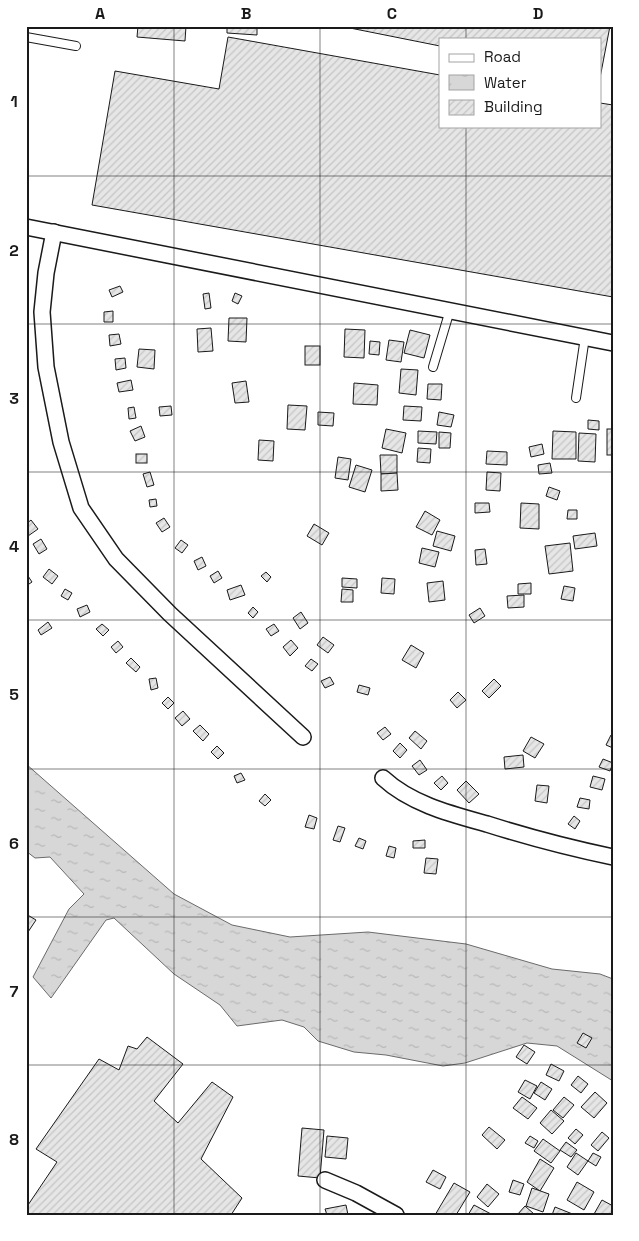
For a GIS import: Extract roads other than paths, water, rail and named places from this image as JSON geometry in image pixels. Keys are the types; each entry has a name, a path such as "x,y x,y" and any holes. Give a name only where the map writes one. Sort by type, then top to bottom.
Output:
{"street":[{"path":"26,227 613,342"},
{"path":"54,232 46,274 42,312 46,367 61,442 81,508 116,559 170,614 303,737"},
{"path":"383,778 401,792 440,811 541,841 613,857"},
{"path":"325,1180 356,1193 396,1215"}],"lane":[{"path":"26,37 76,46"},
{"path":"433,367 450,310"},
{"path":"576,398 585,337"}],"water":[{"path":"26,764 174,894 232,925 290,937 368,932 466,944 552,969 600,974 613,979 613,1081 557,1046 527,1043 465,1063 443,1066 386,1055 354,1052 318,1041 304,1027 282,1020 237,1026 220,1005 174,974 114,918 106,920 51,998 33,977 69,909 84,894 50,857 35,858 26,851"}]}
